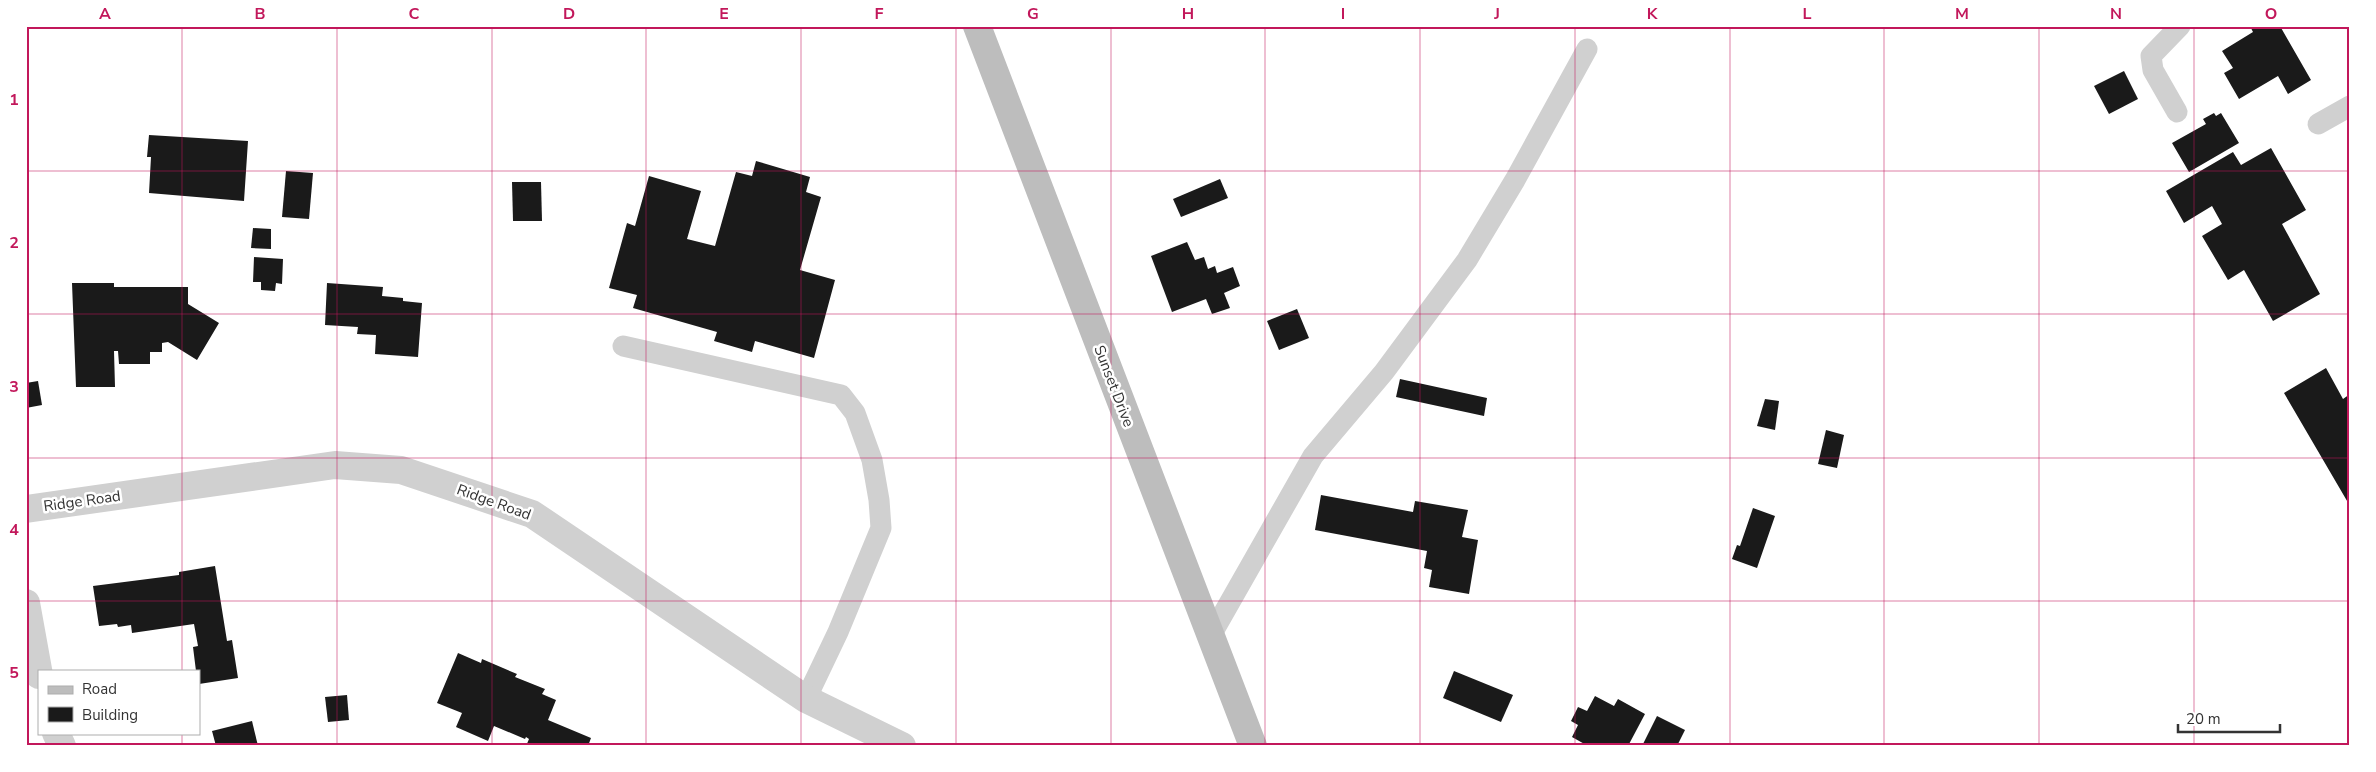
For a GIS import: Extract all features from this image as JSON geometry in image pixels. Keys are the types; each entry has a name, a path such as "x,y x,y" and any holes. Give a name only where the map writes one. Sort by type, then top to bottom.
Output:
{"main road":[{"name":"Sunset Drive","path":"977,26 1253,746"}],"street":[{"name":"Ridge Road","path":"26,509 335,465 401,470 532,514 806,699 902,746"},
{"path":"26,603 38,670"},
{"path":"56,734 62,746"}],"lane":[{"path":"2176,112 2152,70 2152,56 2180,26"},
{"path":"1210,637 1313,456 1384,372 1467,260 1515,180 1587,49"},
{"path":"2318,124 2350,106"},
{"path":"623,346 841,395 855,413 872,460 879,500 881,528 838,632 806,699"}],"building":[{"path":"2250,26 2280,26 2311,80 2288,94 2278,76 2239,99 2224,73 2233,68 2222,51 2253,32"},
{"path":"2124,71 2138,99 2109,114 2094,86"},
{"path":"2214,113 2216,116 2221,113 2239,143 2189,172 2172,143 2206,124 2203,119"},
{"path":"149,135 248,141 244,201 149,193 151,157 147,157"},
{"path":"2271,148 2306,210 2282,224 2320,294 2273,321 2244,270 2228,280 2202,236 2222,224 2212,206 2184,223 2166,191 2233,152 2241,165"},
{"path":"756,161 810,177 806,192 821,197 800,270 835,280 814,358 755,341 752,352 714,341 717,332 633,308 637,295 609,288 627,223 635,226 649,176 701,191 687,239 715,246 736,172 752,176"},
{"path":"286,171 313,173 309,219 282,217"},
{"path":"1220,179 1228,198 1181,217 1173,199"},
{"path":"512,182 541,182 542,221 513,221"},
{"path":"253,228 271,229 271,249 251,248"},
{"path":"1187,242 1195,260 1204,257 1208,269 1215,266 1217,273 1233,267 1240,286 1224,293 1230,308 1212,314 1206,299 1172,312 1151,256"},
{"path":"254,257 283,259 282,284 276,283 275,291 261,290 261,282 253,282"},
{"path":"72,283 114,283 114,287 188,287 188,304 219,323 197,360 168,342 162,343 162,352 150,352 150,364 119,364 118,351 114,351 115,387 76,387"},
{"path":"327,283 383,287 382,296 403,298 403,301 422,303 418,357 375,354 376,335 357,334 358,327 325,325"},
{"path":"1297,309 1309,338 1279,350 1267,321"},
{"path":"2326,368 2343,399 2350,394 2350,506 2284,393"},
{"path":"1400,379 1487,398 1484,416 1396,397"},
{"path":"38,381 42,405 26,408 26,383"},
{"path":"1765,399 1779,401 1775,430 1757,426"},
{"path":"1826,430 1844,435 1837,468 1818,464"},
{"path":"1321,495 1413,512 1415,501 1468,510 1462,537 1478,540 1469,594 1429,587 1432,570 1424,568 1427,551 1315,530"},
{"path":"1753,508 1775,516 1757,568 1732,559 1737,545 1740,546"},
{"path":"215,566 227,641 232,640 238,678 200,684 200,670 196,670 193,647 198,646 194,624 132,633 131,625 118,627 117,624 99,626 93,586 179,575 179,572"},
{"path":"458,653 481,663 482,659 517,674 515,677 545,689 542,694 556,700 548,720 591,738 588,746 526,746 529,739 526,737 525,739 494,726 488,741 456,727 462,713 437,703"},
{"path":"1454,671 1513,695 1501,722 1443,698"},
{"path":"347,695 349,720 328,722 325,697"},
{"path":"1595,696 1614,706 1618,699 1645,714 1628,746 1588,746 1572,737 1578,725 1571,721 1578,707 1587,711"},
{"path":"1657,716 1685,730 1677,746 1642,746"},
{"path":"252,721 258,746 216,746 212,731"}]}
